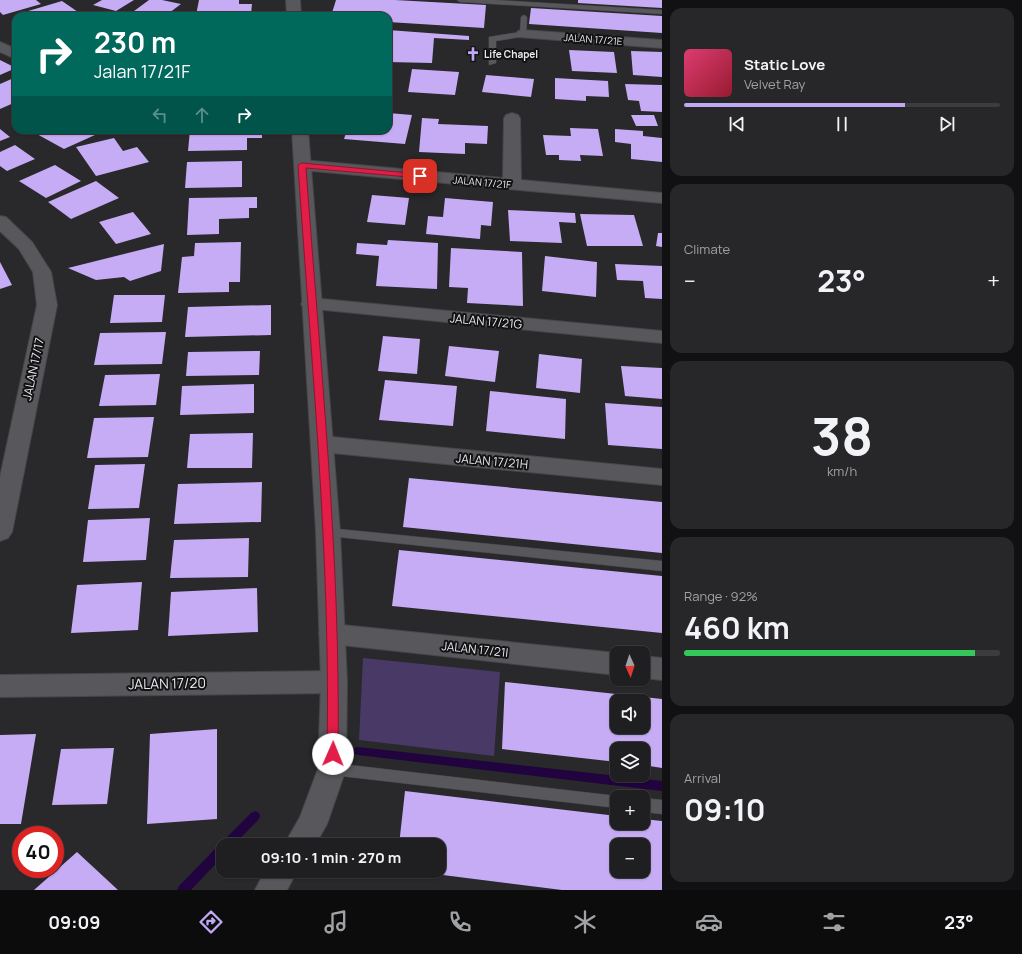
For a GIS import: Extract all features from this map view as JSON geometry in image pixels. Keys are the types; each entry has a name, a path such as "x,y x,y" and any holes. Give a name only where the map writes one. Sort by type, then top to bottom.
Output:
{"street":[{"path":"293,0 294,12"},
{"name":"JALAN 17/21E","path":"523,34 662,44"},
{"path":"0,46 12,54"},
{"path":"512,118 512,184"},
{"path":"300,134 328,532 334,682 332,769 312,824 303,838"},
{"name":"JALAN 17/21F","path":"302,165 662,198"},
{"name":"JALAN 17/17","path":"0,220 26,246 42,272 47,305 8,446 0,532"},
{"name":"JALAN 17/21G","path":"311,304 662,337"},
{"name":"JALAN 17/21H","path":"322,444 662,477"},
{"name":"JALAN 17/21I","path":"332,634 610,663"},
{"path":"650,668 662,669"},
{"name":"JALAN 17/20","path":"0,686 334,682"},
{"path":"270,890 278,878"}],"lane":[{"path":"460,0 662,12"},
{"path":"492,64 492,39 523,34 524,17"},
{"path":"328,532 662,566"},
{"path":"332,769 610,801"},
{"path":"650,806 662,807"}],"shaded area":[{"path":"363,658 500,672 494,756 359,740"}],"building":[{"path":"0,0 36,0 41,4 3,15 0,12"},
{"path":"102,0 134,0 116,11 93,5"},
{"path":"149,0 162,0 181,4 170,12 133,12"},
{"path":"199,0 239,0 239,4 252,4 251,12 197,12"},
{"path":"336,0 395,0 486,5 484,28 392,22 392,12 332,12"},
{"path":"578,0 662,0 662,8 578,3"},
{"path":"62,1 78,12 25,12"},
{"path":"531,8 662,16 662,33 529,24"},
{"path":"392,30 469,36 469,40 434,38 432,63 392,62"},
{"path":"569,50 614,52 617,73 572,71"},
{"path":"631,51 662,52 662,77 633,75"},
{"path":"0,60 12,66 12,70 0,75"},
{"path":"412,69 459,72 455,95 408,92"},
{"path":"486,75 534,79 531,97 482,92"},
{"path":"555,78 608,81 609,97 586,96 586,101 555,99"},
{"path":"12,79 12,104 0,109 0,84"},
{"path":"625,84 662,85 662,112 641,111 639,101 628,100"},
{"path":"392,113 412,115 405,144 344,139 346,134 392,134"},
{"path":"631,115 654,115 658,126 636,126"},
{"path":"422,118 439,119 438,124 488,126 487,144 465,143 465,154 419,152"},
{"path":"570,128 598,129 603,156 580,155 581,161 559,160 559,155 546,155 543,135 571,136"},
{"path":"0,129 10,137 0,141"},
{"path":"615,129 643,131 643,136 662,138 662,162 631,159 631,144 615,142"},
{"path":"37,134 97,134 64,149"},
{"path":"190,134 262,134 262,138 247,138 247,150 188,151"},
{"path":"114,138 123,151 137,147 149,162 96,176 76,147"},
{"path":"15,145 35,159 7,171 0,166 0,152"},
{"path":"242,161 242,187 185,188 187,162"},
{"path":"55,165 81,181 46,198 19,181"},
{"path":"96,181 119,198 71,219 48,202"},
{"path":"372,195 409,198 405,225 367,222"},
{"path":"257,197 257,208 249,208 249,218 219,219 219,234 187,235 189,198"},
{"path":"445,198 493,202 491,226 481,225 480,239 426,234 428,216 443,217"},
{"path":"508,210 575,213 576,223 559,222 562,243 510,241"},
{"path":"133,212 151,234 116,244 99,222"},
{"path":"580,214 634,215 643,246 587,246"},
{"path":"658,233 662,233 662,247 656,246"},
{"path":"388,240 438,243 437,289 376,286 379,256 356,254 357,243 387,245"},
{"path":"241,242 240,282 229,282 229,292 178,293 182,257 194,256 195,243"},
{"path":"164,244 161,271 130,281 124,277 96,280 68,268"},
{"path":"451,248 522,252 523,306 467,303 468,288 449,287"},
{"path":"545,256 597,262 596,297 542,291"},
{"path":"0,262 12,285 0,289"},
{"path":"615,264 662,266 662,299 645,298 643,281 617,280"},
{"path":"114,295 165,295 162,322 110,323"},
{"path":"271,305 271,335 185,337 188,307"},
{"path":"166,332 162,364 94,365 100,333"},
{"path":"383,336 420,339 417,374 378,371"},
{"path":"449,346 499,351 495,382 445,376"},
{"path":"260,351 259,375 186,376 188,352"},
{"path":"539,354 582,359 580,393 536,388"},
{"path":"621,366 662,368 662,399 625,396"},
{"path":"160,374 156,405 99,406 105,375"},
{"path":"385,380 457,386 453,426 379,420"},
{"path":"254,384 254,413 180,415 182,386"},
{"path":"490,391 566,399 565,439 486,431"},
{"path":"605,403 662,407 662,449 608,445"},
{"path":"154,417 148,457 87,458 94,418"},
{"path":"253,433 252,468 187,468 190,434"},
{"path":"145,464 139,508 88,509 95,465"},
{"path":"409,478 662,502 662,553 403,527"},
{"path":"262,482 261,522 174,524 178,484"},
{"path":"150,518 146,560 83,562 88,520"},
{"path":"249,538 248,577 170,578 174,540"},
{"path":"399,550 662,576 662,633 392,606"},
{"path":"142,582 138,630 71,633 77,585"},
{"path":"257,588 258,632 168,636 171,592"},
{"path":"505,682 616,694 610,694 610,734 650,734 650,698 662,699 662,768 650,766 650,742 610,742 610,761 502,749"},
{"path":"217,729 217,819 147,824 150,734"},
{"path":"36,734 21,824 0,824 0,735"},
{"path":"114,748 107,804 52,805 61,749"},
{"path":"405,791 610,815 610,830 650,830 650,820 662,821 662,890 562,890 446,875 446,838 400,838"},
{"path":"77,852 118,890 34,890 48,878 64,878 64,863"}],"waterway":[{"path":"358,751 662,786"},
{"path":"234,838 255,816"},
{"path":"183,890 216,856"}],"place":[{"name":"Life Chapel","path":"473,54"}],"route":[{"path":"333,754 334,682 328,532 302,165 420,176"}]}
